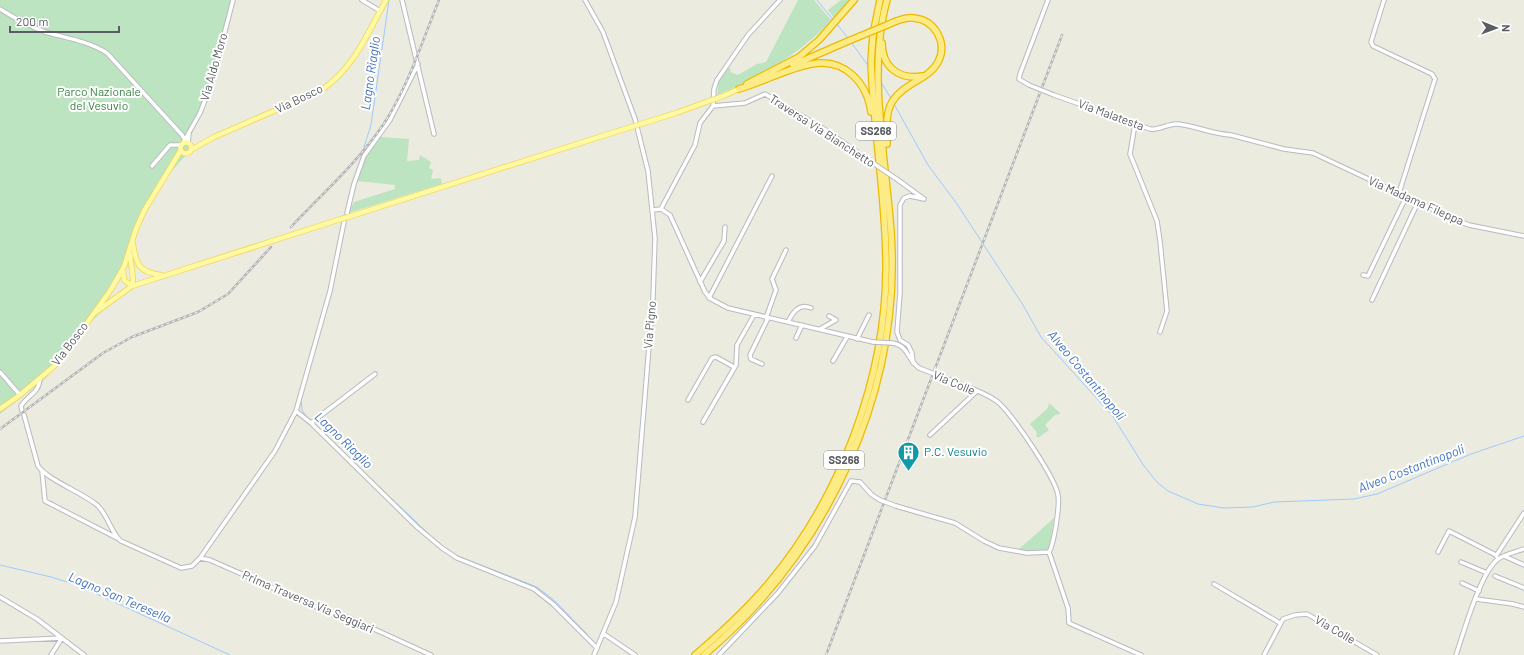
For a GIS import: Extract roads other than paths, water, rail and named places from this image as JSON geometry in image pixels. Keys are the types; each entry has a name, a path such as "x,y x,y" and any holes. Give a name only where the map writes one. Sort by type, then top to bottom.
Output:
{"highway":[{"path":"739,89 799,57 819,40 854,0"},
{"name":"SS268","path":"695,655 737,618 768,584 785,562 824,501 847,453 869,386 883,316 886,263 871,61 873,35 880,0"},
{"path":"888,0 882,43 885,61 899,75 913,77 924,75"},
{"name":"SS268","path":"704,655 758,604 798,554 829,504 857,443 875,388 889,316 892,263 878,72 880,36 888,0"},
{"path":"739,89 901,19 915,18 928,23 937,33 942,47 941,54 934,68 905,88 895,98 891,105 887,123 886,178"},
{"path":"739,89 814,63 830,64 852,74 862,85 868,98 881,188"}],"main road":[{"name":"Via Bosco","path":"0,409 29,388 58,362 110,291 124,267 144,211 186,146 197,145 329,85 352,61 386,0"},
{"path":"124,267 124,280 132,286 342,220 347,215 442,187 676,113 739,89"},
{"path":"133,239 137,263 146,272 163,276"},
{"name":"Via Bosco","path":"92,316 132,286 133,280 130,251"}],"street":[{"name":"Via Aldo Moro","path":"186,146 188,134 211,85 233,0"},
{"path":"362,0 380,11"},
{"path":"402,0 434,134"},
{"name":"Via Pigno","path":"585,0 603,32 635,119 648,171 655,238 654,278 635,517 621,586 604,634 594,655"},
{"path":"661,209 695,145 700,123 713,106 714,89 717,80 748,35 780,0"},
{"name":"Via Malatesta","path":"1048,0 1019,79 1029,85 1153,130 1178,124 1222,135 1231,135 1284,149 1313,153 1334,164"},
{"path":"1384,0 1372,42 1374,48 1432,74 1435,79 1399,193"},
{"path":"0,9 32,27 92,45 107,53 182,135 186,146 170,145 152,166"},
{"path":"347,215 354,184 364,156 390,120 418,64"},
{"name":"Traversa Via Bianchetto","path":"713,106 746,103 766,93 824,129 924,199 907,197 901,201 900,205 900,287 897,332 900,340 908,346 912,353 913,363"},
{"path":"1136,124 1130,154 1157,221 1160,241 1167,311 1160,332"},
{"path":"182,135 188,134"},
{"name":"Via Madama Fileppa","path":"1334,164 1469,225 1524,236"},
{"path":"709,298 772,176"},
{"path":"1363,275 1368,276 1406,197"},
{"path":"1372,300 1418,202"},
{"path":"653,210 661,209 670,215 700,282 709,298"},
{"path":"42,471 45,501 47,504 64,510 117,538 181,568 192,566 200,558 275,451 296,411 330,291 342,220"},
{"path":"700,282 724,241 726,226"},
{"path":"762,364 751,359 750,355 767,318 776,290 772,279 786,250"},
{"name":"Via Colle","path":"709,298 728,308 754,315 820,329 847,337 873,342 892,343 902,346 906,349 913,363 919,368 995,400 1001,406 1034,452 1054,486 1058,499 1052,545 1049,552"},
{"path":"788,322 792,313 797,308 807,306 811,308"},
{"path":"703,422 737,361 737,345 754,315"},
{"path":"857,339 869,315"},
{"path":"820,329 836,320 829,316"},
{"path":"796,338 802,325"},
{"path":"833,361 847,337"},
{"path":"688,400 712,358 716,357 734,367"},
{"path":"0,372 20,395"},
{"path":"311,423 375,374"},
{"path":"40,379 38,388 21,406 38,466 42,471 96,504 108,519 117,538"},
{"path":"29,388 30,395"},
{"path":"930,435 976,392"},
{"path":"296,411 311,423 417,527 442,548 457,558 534,589 553,604 597,648"},
{"path":"719,655 778,593 811,551 851,481 860,482 872,495 880,500 955,523 984,542 998,548 1027,553 1049,552 1067,603 1069,623 1141,655"},
{"path":"1456,655 1487,573 1495,561 1496,555 1524,513"},
{"path":"1438,552 1449,531 1496,555"},
{"path":"1495,561 1524,549"},
{"path":"1504,556 1524,565"},
{"name":"Prima Traversa Via Seggiari","path":"200,558 210,560 332,614 341,615 352,619 431,655"},
{"path":"1461,562 1487,573"},
{"path":"1495,576 1524,588"},
{"path":"1462,583 1480,591"},
{"path":"1214,584 1280,623 1264,655"},
{"path":"0,597 37,619 84,655"},
{"path":"1476,599 1524,607"},
{"name":"Via Colle","path":"1280,623 1283,619 1290,616 1307,614 1377,655"},
{"path":"604,634 635,655"},
{"path":"0,641 62,638"},
{"path":"51,655 62,638"}],"waterway":[{"name":"Lagno Riaglio","path":"364,147 371,125 389,0"},
{"name":"Alveo Costantinopoli","path":"817,0 834,21"},
{"name":"Alveo Costantinopoli","path":"836,23 848,38"},
{"name":"Alveo Costantinopoli","path":"851,42 869,67"},
{"name":"Alveo Costantinopoli","path":"881,82 892,100"},
{"name":"Alveo Costantinopoli","path":"894,104 928,165 957,204 1023,305 1041,337 1112,415 1144,466 1157,482 1168,491 1198,504 1224,508 1253,507 1274,502 1354,499 1377,494 1471,454 1524,436"},
{"name":"Lagno Riaglio","path":"361,160 362,153"},
{"name":"Lagno Riaglio","path":"333,285 339,255"},
{"name":"Lagno Riaglio","path":"301,400 302,410 308,419"},
{"name":"Lagno Riaglio","path":"325,435 434,539"},
{"name":"Lagno Riaglio","path":"441,545 455,555 537,587 555,601 587,634"},
{"name":"Lagno San Teresella","path":"0,565 51,577 77,585 230,655"}],"railway":[{"path":"291,227 351,165 383,125 407,80 439,0"},
{"path":"826,655 1062,35"},
{"path":"0,429 103,353 132,337 198,312 228,294 271,247"}],"place":[{"name":"P.C. Vesuvio","path":"909,472"}],"park label":[{"name":"Parco Nazionale del Vesuvio","path":"99,99"}]}
